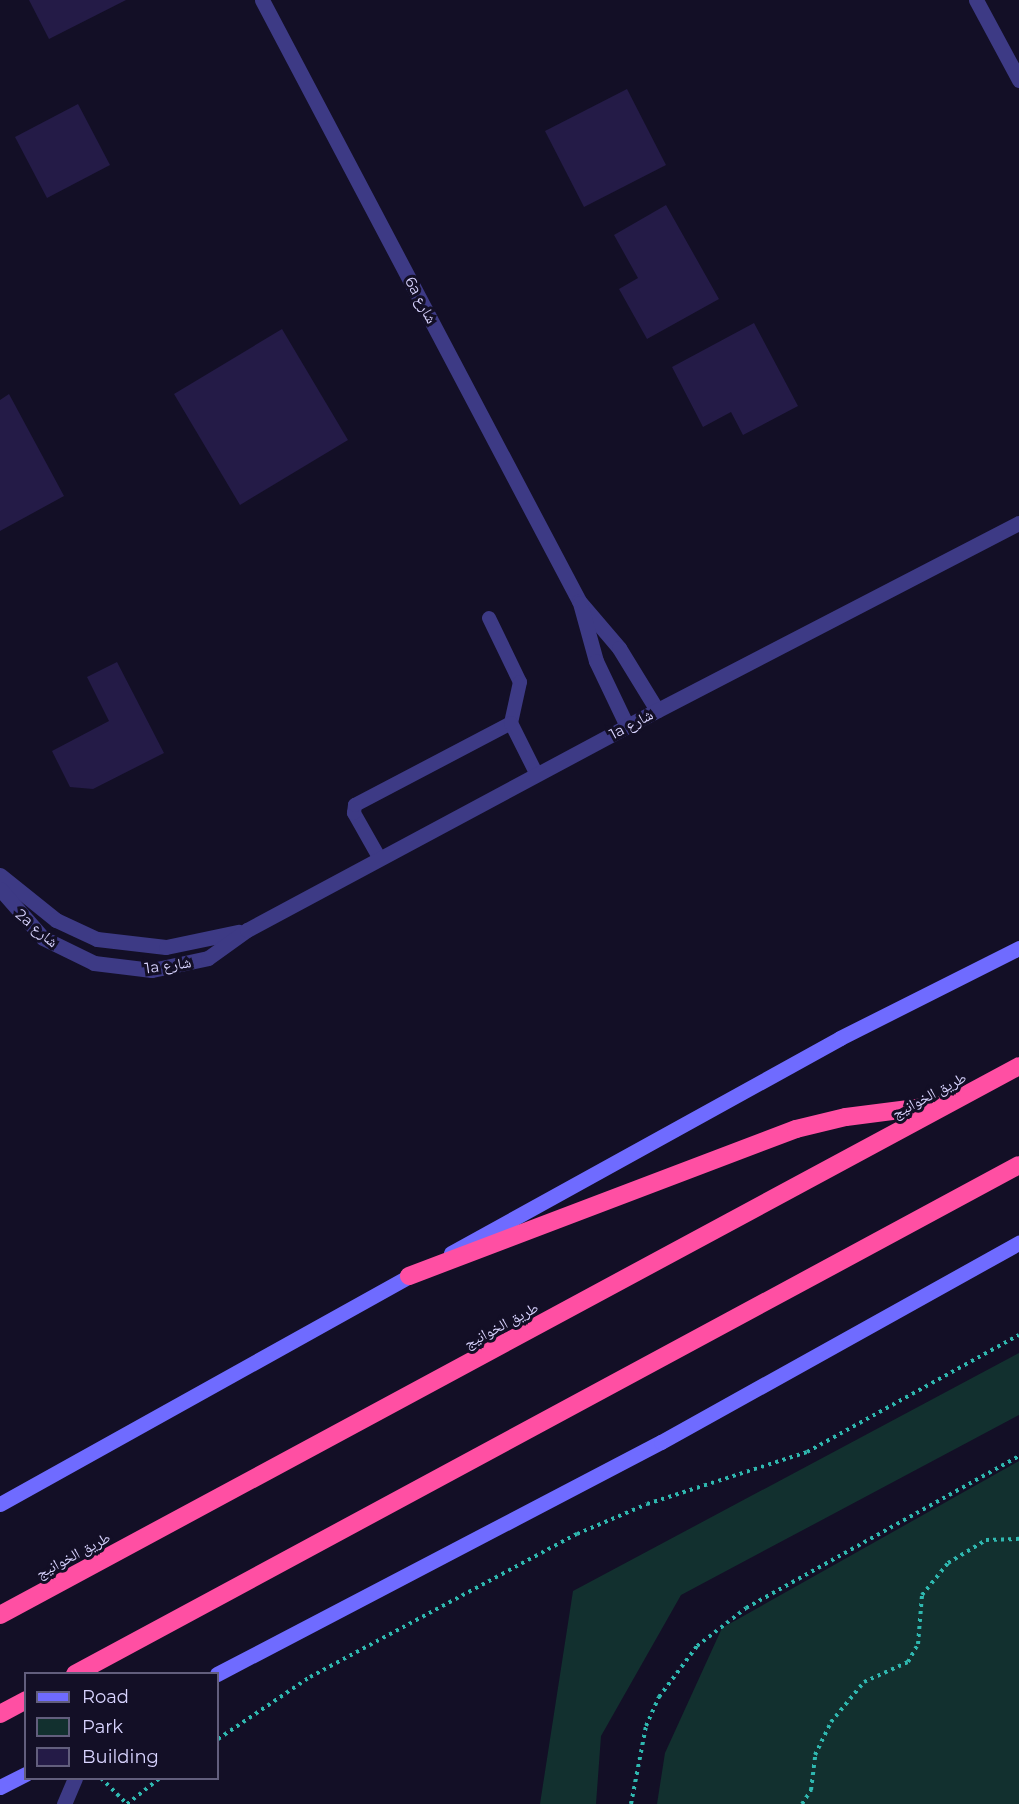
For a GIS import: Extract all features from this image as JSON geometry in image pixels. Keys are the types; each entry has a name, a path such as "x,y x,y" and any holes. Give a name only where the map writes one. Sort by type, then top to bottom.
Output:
{"highway":[{"name":"طريق الخوانيج","path":"0,1615 1019,1066"},
{"path":"409,1276 796,1129 897,1108 948,1105"},
{"path":"79,1672 1019,1165"},
{"path":"0,1714 24,1701"}],"street":[{"name":"6a شارع","path":"262,0 579,600 619,648 657,710"},
{"path":"976,0 1019,80"},
{"name":"1a شارع","path":"116,969 180,966 208,958 247,930 627,726 1019,523"},
{"name":"6a شارع","path":"579,600 596,661 627,726"},
{"name":"2a شارع","path":"0,875 56,920 120,944"},
{"name":"2a شارع","path":"0,889 43,938 116,969"},
{"name":"1a شارع","path":"120,944 166,947 247,930"},
{"path":"0,1504 840,1038 1019,948"},
{"path":"219,1673 661,1442 1019,1243"},
{"path":"0,1787 24,1775"},
{"path":"64,1804 75,1780"}],"lane":[{"path":"489,618 520,682 511,723 537,775"},
{"path":"380,859 355,806 511,723"}],"path":[{"path":"219,1738 310,1677 577,1534 646,1504 783,1463 1019,1335"},
{"path":"631,1804 646,1726 659,1697 697,1646 746,1608 1019,1456"},
{"path":"802,1804 811,1790 815,1755 831,1722 864,1682 908,1662 918,1644 922,1595 948,1563 986,1540 1019,1539"},
{"path":"102,1780 127,1804 159,1780"}],"green space":[{"path":"1019,1353 1019,1415 681,1595 601,1736 596,1804 540,1804 573,1591"},
{"path":"1019,1461 1019,1804 657,1804 665,1753 722,1628"}],"building":[{"path":"29,0 126,0 49,39"},
{"path":"627,89 666,165 584,207 545,131"},
{"path":"78,104 110,165 47,198 15,137"},
{"path":"666,205 719,299 647,339 619,289 638,278 614,235"},
{"path":"754,323 798,406 743,435 731,412 703,427 672,367"},
{"path":"282,329 348,440 240,505 174,394"},
{"path":"9,394 64,496 0,531 0,400"},
{"path":"117,662 164,753 93,789 70,787 52,751 109,721 87,677"}]}
